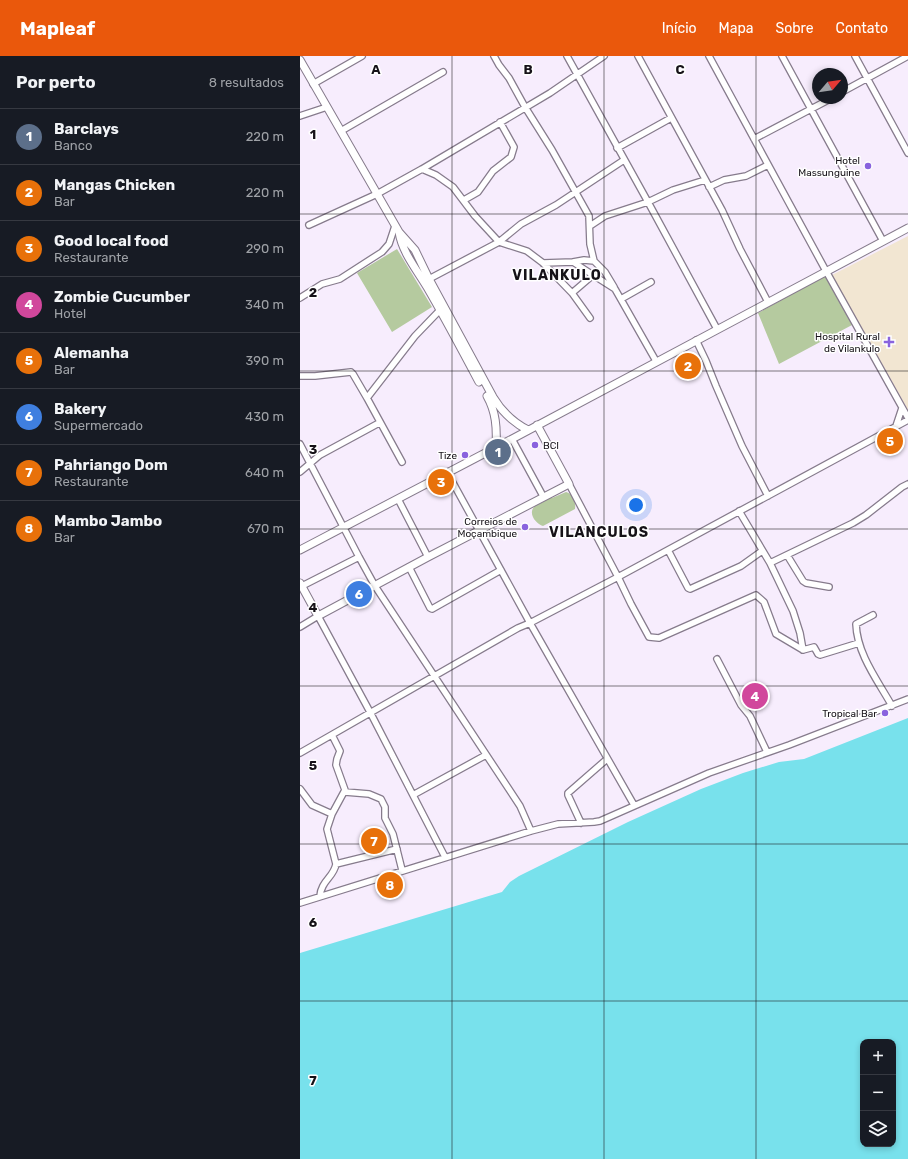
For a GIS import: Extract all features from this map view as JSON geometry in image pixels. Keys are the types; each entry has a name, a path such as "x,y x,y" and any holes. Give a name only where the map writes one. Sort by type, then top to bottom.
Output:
{"main road":[{"path":"300,60 397,229 404,248 491,403 496,418 496,446"},
{"path":"300,550 908,228"},
{"path":"397,229 411,244 500,408 513,421 528,430"},
{"path":"404,248 411,244"},
{"path":"409,257 416,253"},
{"path":"301,585 318,616 569,484 537,425"}],"street":[{"path":"313,84 362,56"},
{"path":"494,56 509,78 552,150 589,216 590,244 594,261 605,272 616,289 656,361"},
{"path":"567,56 716,329"},
{"path":"309,225 377,194 422,169 550,93 604,56"},
{"path":"638,56 730,226 740,249 768,302"},
{"path":"300,753 518,628 530,624 618,577 908,419 709,56"},
{"path":"782,56 883,241"},
{"path":"855,56 908,153"},
{"path":"848,89 908,56"},
{"path":"340,131 442,72"},
{"path":"754,139 821,104"},
{"path":"300,116 327,107"},
{"path":"617,148 671,118"},
{"path":"464,200 478,192 493,171 512,155 514,147 500,122"},
{"path":"429,279 499,242 521,224 556,205 624,160"},
{"path":"709,187 724,180 746,176 768,164"},
{"path":"422,169 436,175 453,186 475,216 499,242 528,251 543,263 572,293 590,318"},
{"path":"590,226 605,216 648,202 673,190 705,180"},
{"path":"589,216 605,216"},
{"path":"300,298 322,284 340,279 382,252 397,229"},
{"path":"543,263 584,260 594,261"},
{"path":"573,262 616,289"},
{"path":"572,293 593,275"},
{"path":"621,299 651,282"},
{"path":"367,398 415,336 440,310"},
{"path":"696,340 742,446 768,496"},
{"path":"300,376 351,372 402,462"},
{"path":"896,426 902,408"},
{"path":"300,472 320,455 379,422"},
{"path":"512,439 544,496"},
{"path":"300,444 375,586 520,806 531,831"},
{"path":"448,472 530,624 634,805"},
{"path":"569,484 649,637 659,638 756,595 764,602 776,634 803,650 814,647 820,655 859,643"},
{"path":"770,564 853,523 908,484"},
{"path":"398,499 428,557"},
{"path":"739,512 770,564 793,611 803,650"},
{"path":"668,550 688,588 690,589 742,566 762,551"},
{"path":"786,555 803,581 806,583 829,586"},
{"path":"301,585 359,557"},
{"path":"409,567 430,608 432,609 502,570"},
{"path":"872,615 856,624 859,643 868,663 892,706"},
{"path":"300,627 318,616 370,712 445,857"},
{"path":"717,659 741,705 750,716 767,752"},
{"path":"300,903 531,831 558,824 600,821 709,773 908,699"},
{"path":"320,896 322,887 335,869 336,864 327,831 332,814 345,792 345,788 336,765 340,751 332,735"},
{"path":"413,795 486,755"},
{"path":"581,823 568,793 608,759"},
{"path":"300,789 312,805 332,814"},
{"path":"345,792 369,794 381,799 385,807 385,818 393,834 402,870"},
{"path":"336,864 397,850"}],"shaded area":[{"name":"Hospital Rural de Vilankulo","path":"908,236 908,410 832,275"}],"green space":[{"path":"397,249 432,307 392,332 357,273"},
{"path":"825,276 852,325 779,364 758,313"},
{"path":"566,492 574,499 575,509 543,526 535,521 532,516 532,510 534,507 550,497 552,498"}],"water":[{"path":"908,718 908,1159 300,1159 300,953 502,892 510,882 519,876 628,822 701,789 743,773 779,762 804,759"}],"place":[{"name":"Hotel Massunguine","path":"868,166"},
{"name":"Hospital Rural de Vilankulo","path":"889,342"},
{"name":"Mangas Chicken","path":"688,366"},
{"name":"Alemanha","path":"890,441"},
{"name":"BCI","path":"535,445"},
{"name":"Barclays","path":"498,452"},
{"name":"Tize","path":"465,455"},
{"name":"Good local food","path":"441,482"},
{"name":"Correios de Moçambique","path":"525,527"},
{"name":"Bakery","path":"359,594"},
{"name":"Zombie Cucumber","path":"755,696"},
{"name":"Tropical Bar","path":"885,713"},
{"name":"Pahriango Dom","path":"374,841"},
{"name":"Mambo Jambo","path":"390,885"}],"district":[{"name":"VILANKULO","path":"557,275"},
{"name":"VILANCULOS","path":"599,532"}]}
